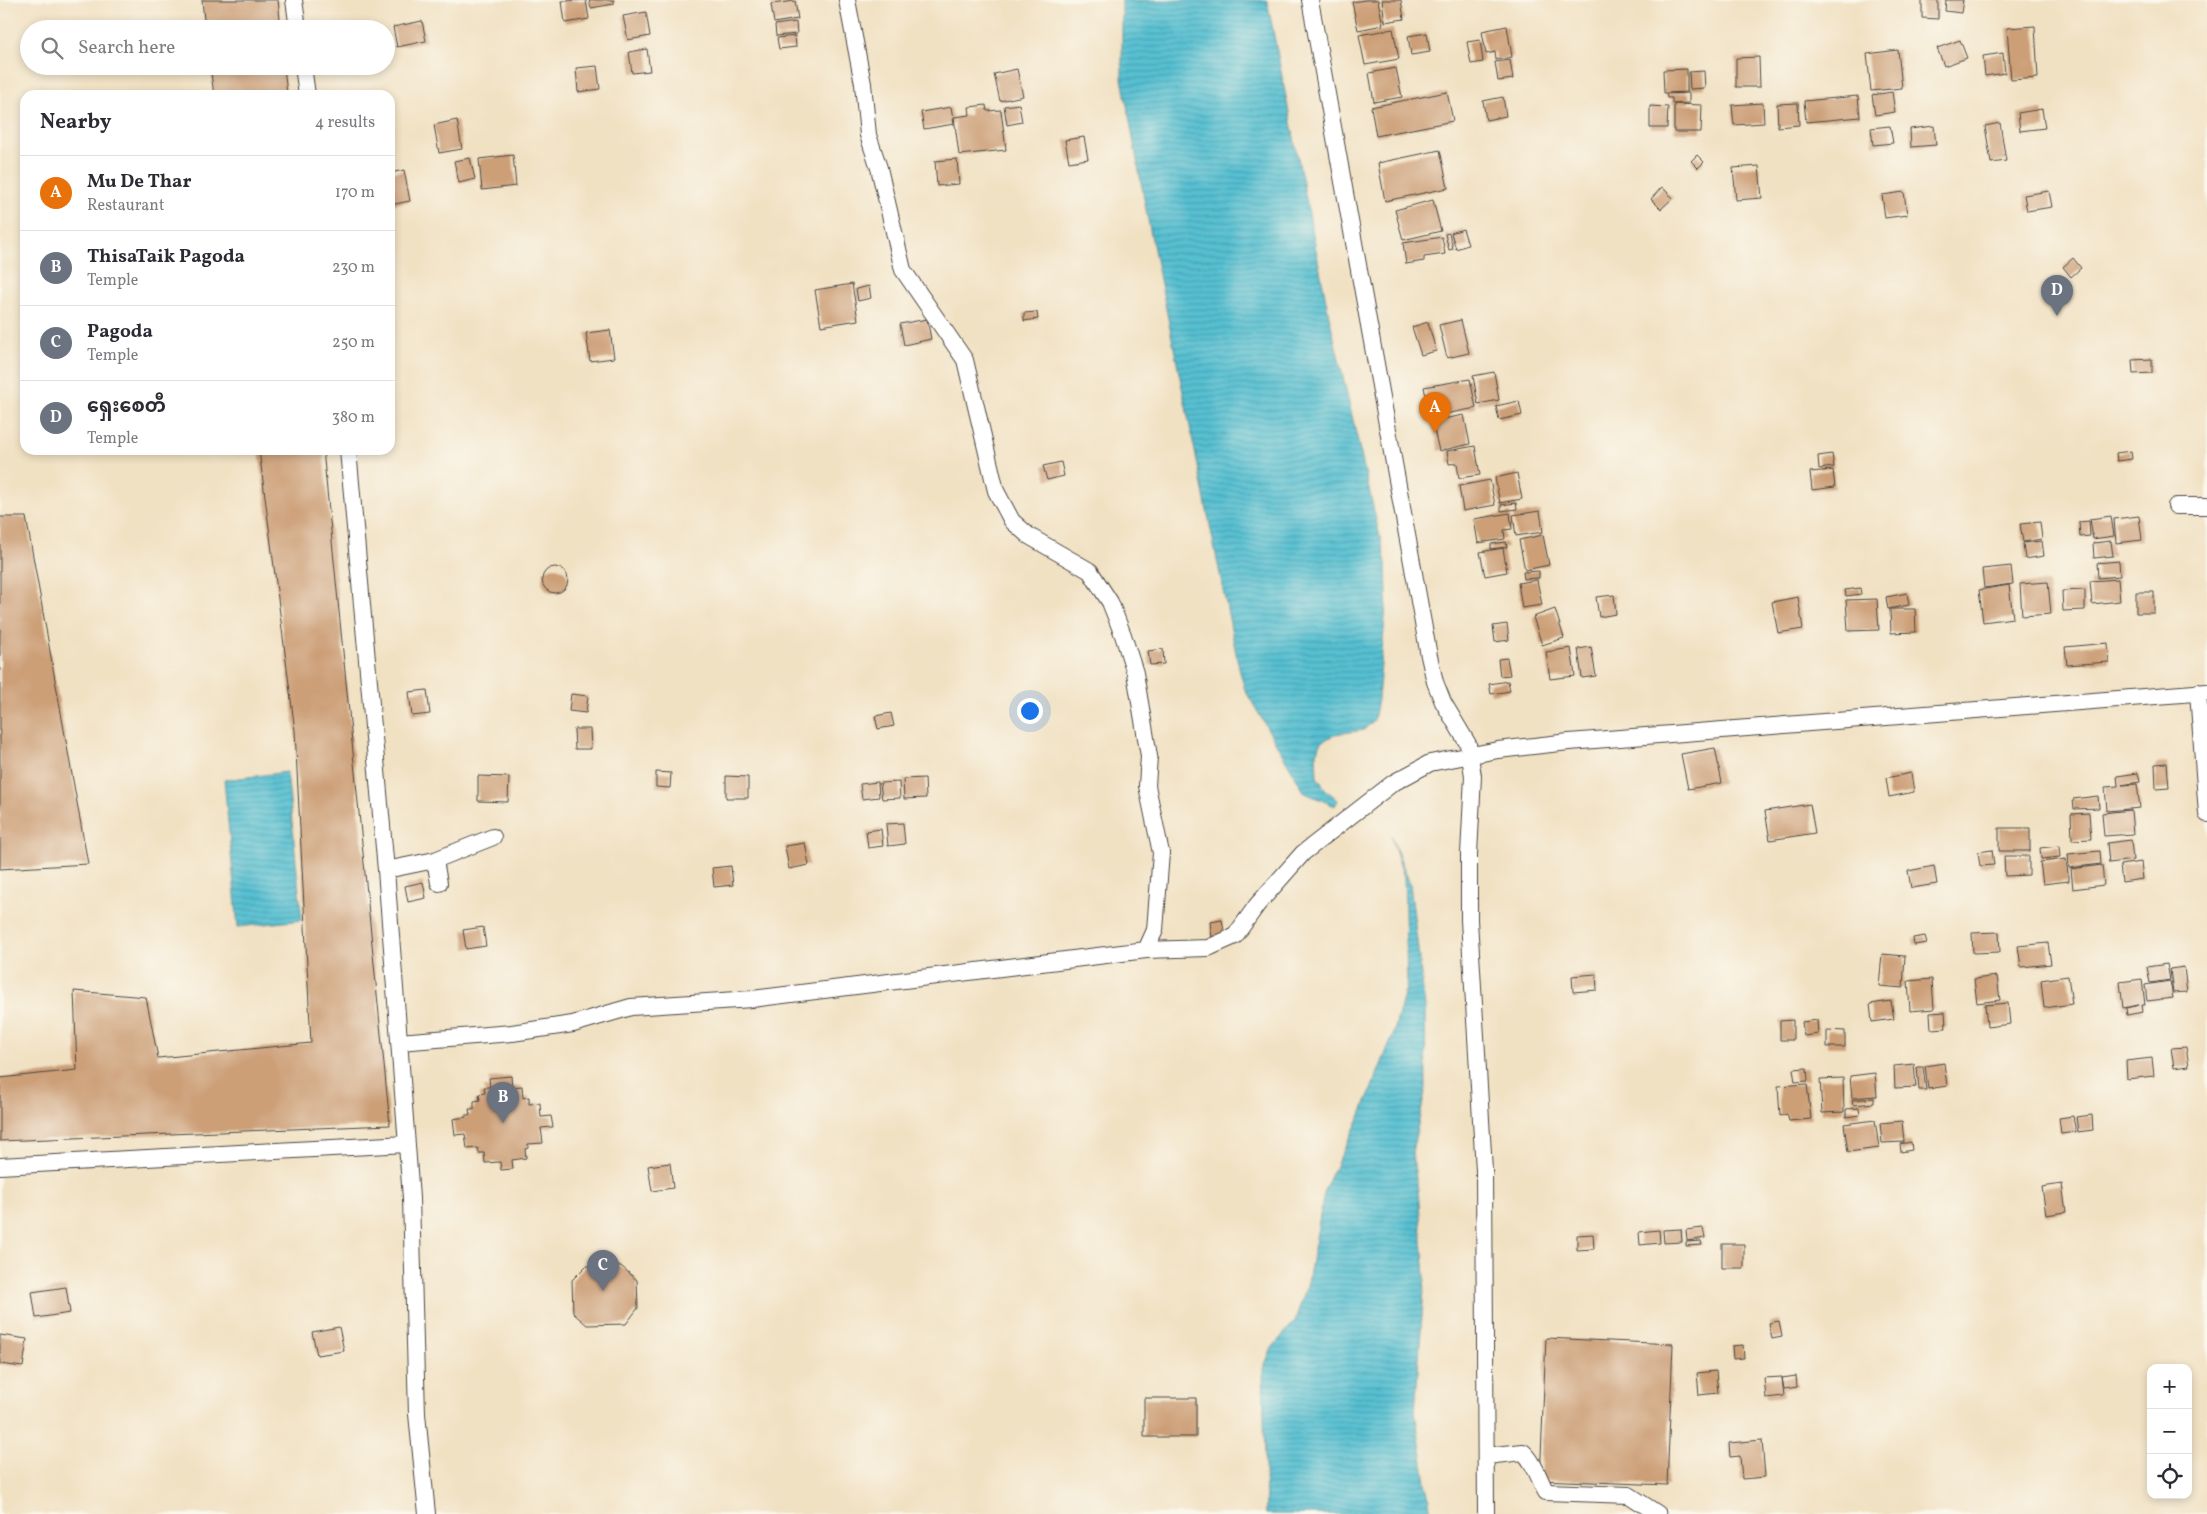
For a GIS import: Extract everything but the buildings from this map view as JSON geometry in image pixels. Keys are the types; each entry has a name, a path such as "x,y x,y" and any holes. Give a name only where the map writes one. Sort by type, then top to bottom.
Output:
{"street":[{"path":"294,0 297,20"},
{"path":"847,0 863,84 868,135 879,168 903,270 966,360 996,491 1012,522 1029,536 1090,571 1110,602 1135,673 1149,756 1147,786 1161,853 1155,930 1146,950"},
{"path":"1310,0 1429,656 1440,696 1464,735 1471,755 1474,776 1468,854 1469,920 1484,1170 1486,1514"},
{"path":"304,75 306,90"},
{"path":"348,455 386,870 407,1144 411,1198 418,1414 427,1514"},
{"path":"2176,506 2207,506"},
{"path":"399,1042 512,1033 573,1024 631,1007 752,999 1146,950 1208,948 1235,936 1257,905 1303,853 1393,784 1430,763 1471,755 1568,742 2203,692 2207,814"},
{"path":"386,870 435,860 493,837"},
{"path":"435,860 439,883"},
{"path":"0,1166 407,1144"},
{"path":"1486,1456 1523,1452 1530,1458 1536,1475 1546,1492 1629,1494 1658,1514"}],"water":[{"path":"1122,0 1267,0 1329,316 1386,563 1387,595 1378,699 1374,720 1364,730 1335,734 1322,742 1316,753 1317,777 1326,790 1338,800 1335,806 1305,793 1245,690 1239,668 1147,215 1122,78"},
{"path":"287,772 302,920 238,927 224,780"},
{"path":"1391,836 1410,884 1425,1007 1426,1088 1412,1152 1418,1191 1425,1276 1415,1412 1431,1514 1266,1514 1263,1369 1272,1348 1295,1321 1308,1282 1325,1188 1360,1117 1393,1035 1407,984 1404,877"}],"place":[{"name":"ရှေးစေတီ","path":"2057,316"},
{"name":"Mu De Thar","path":"1435,433"},
{"name":"ThisaTaik Pagoda","path":"503,1123"},
{"name":"Pagoda","path":"603,1291"}]}
